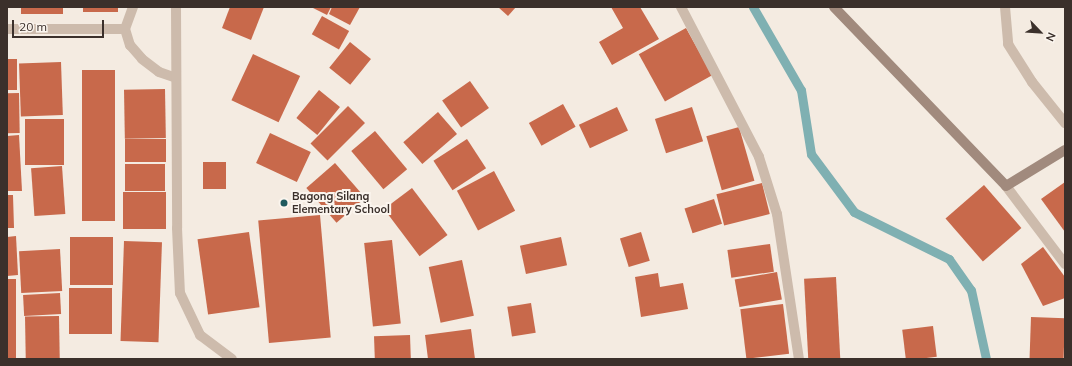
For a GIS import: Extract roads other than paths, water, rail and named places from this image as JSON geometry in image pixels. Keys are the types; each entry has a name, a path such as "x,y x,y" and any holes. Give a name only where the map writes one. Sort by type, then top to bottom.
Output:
{"street":[{"path":"133,7 125,29 130,45 142,59 159,72 176,78"},
{"path":"176,7 177,228 180,294 200,335 232,359"},
{"path":"681,7 759,157 777,214 799,359"},
{"path":"834,7 1006,186 1065,264"},
{"path":"1005,7 1008,44 1032,82 1065,123"},
{"path":"7,29 125,29"},
{"path":"1006,186 1065,150"}],"waterway":[{"path":"753,7 801,90 811,154 854,212 949,259 971,290 986,359"}],"place":[{"name":"Bagong Silang Elementary School","path":"284,203"}]}
